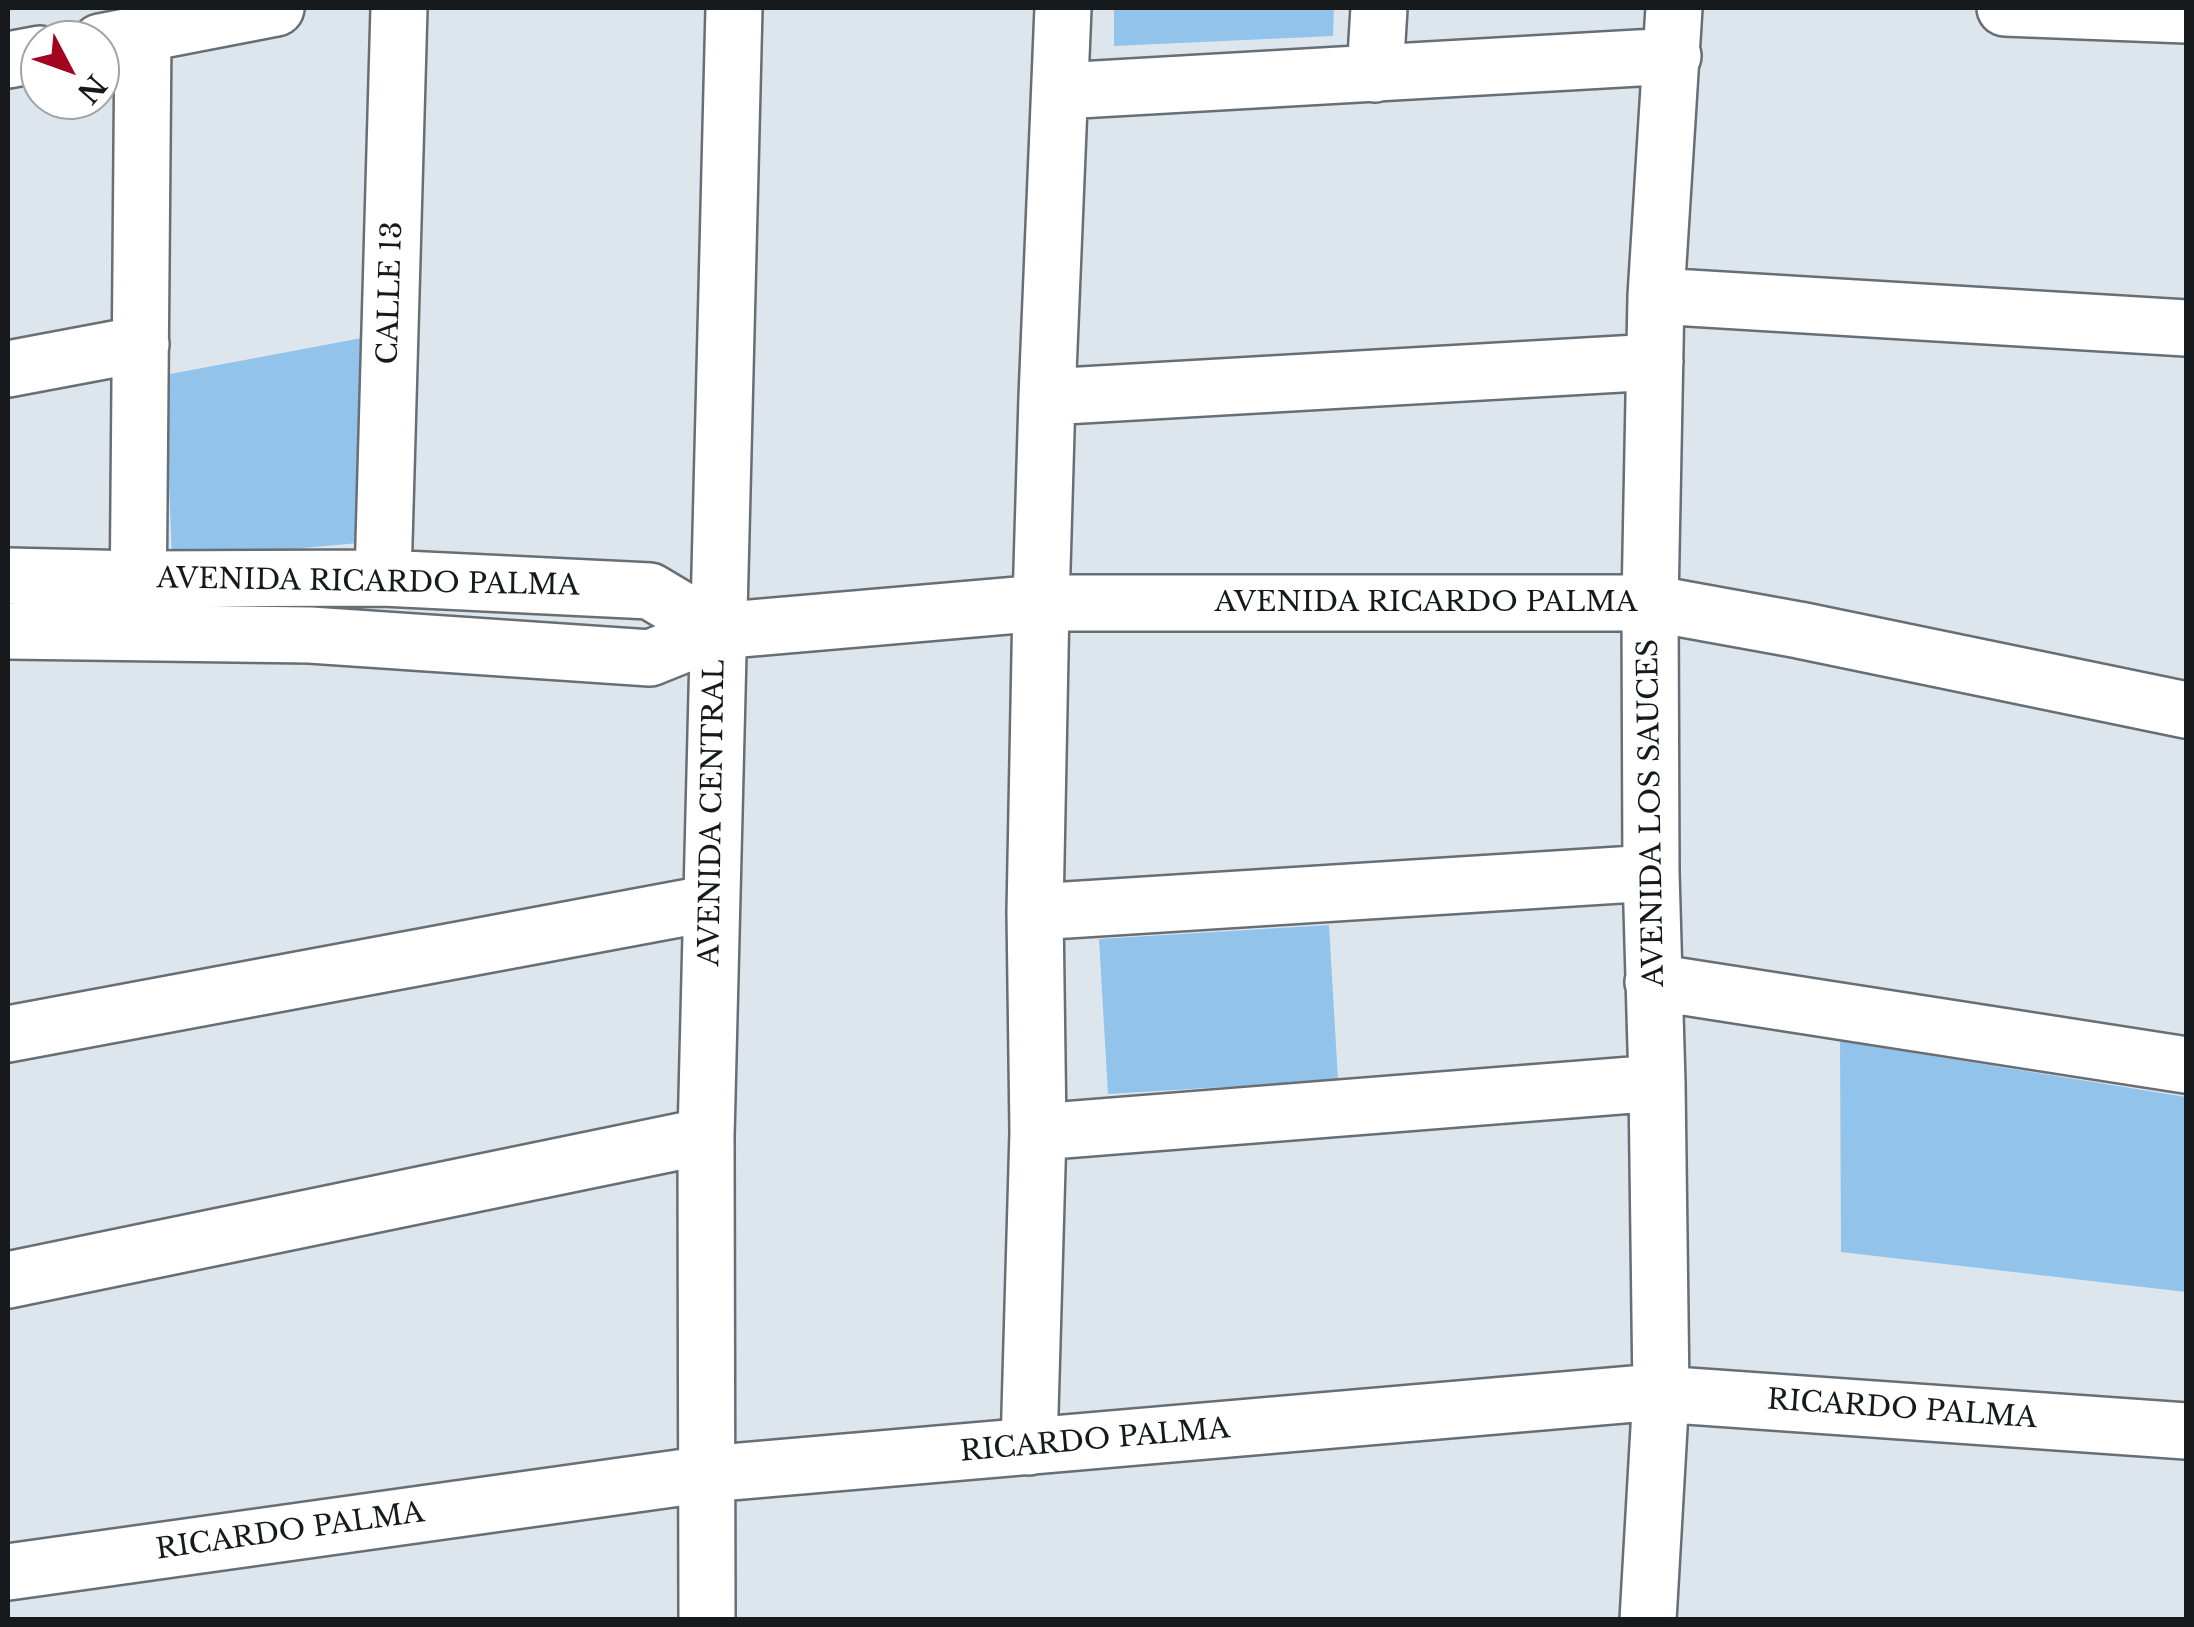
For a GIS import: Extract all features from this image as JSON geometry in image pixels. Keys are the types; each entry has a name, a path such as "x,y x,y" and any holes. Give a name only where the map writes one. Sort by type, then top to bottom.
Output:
{"street":[{"path":"138,633 141,344 122,38 276,8"},
{"name":"CALLE 13","path":"383,578 399,8"},
{"name":"AVENIDA CENTRAL","path":"706,1620 706,1136 734,8"},
{"path":"1030,1446 1038,1132 1035,912 1041,603 1063,8"},
{"path":"1375,74 1378,8"},
{"path":"2005,8 2153,12"},
{"path":"1061,91 1375,74 1674,32"},
{"name":"AVENIDA LOS SAUCES","path":"1648,1620 1661,1392 1650,603 1656,296 1674,32"},
{"path":"1656,296 2186,328"},
{"path":"8,369 141,344"},
{"path":"1047,397 1655,362"},
{"name":"AVENIDA RICARDO PALMA","path":"8,576 383,578 650,591 717,632"},
{"name":"AVENIDA RICARDO PALMA","path":"8,631 310,635 650,658 717,632 1041,603 1650,603 2186,710"},
{"path":"1035,912 1651,873"},
{"path":"8,1034 711,903"},
{"path":"1653,982 2186,1065"},
{"path":"1038,1132 1657,1083"},
{"path":"8,1280 706,1136"},
{"name":"RICARDO PALMA","path":"8,1572 707,1474 1661,1392 2186,1432"}],"shaded area":[{"path":"1114,8 1334,8 1333,36 1114,46"},
{"path":"378,335 369,542 172,560 165,375"},
{"path":"1329,925 1338,1080 1108,1094 1099,939"},
{"path":"1840,1041 2186,1097 2186,1292 1841,1252"}]}
